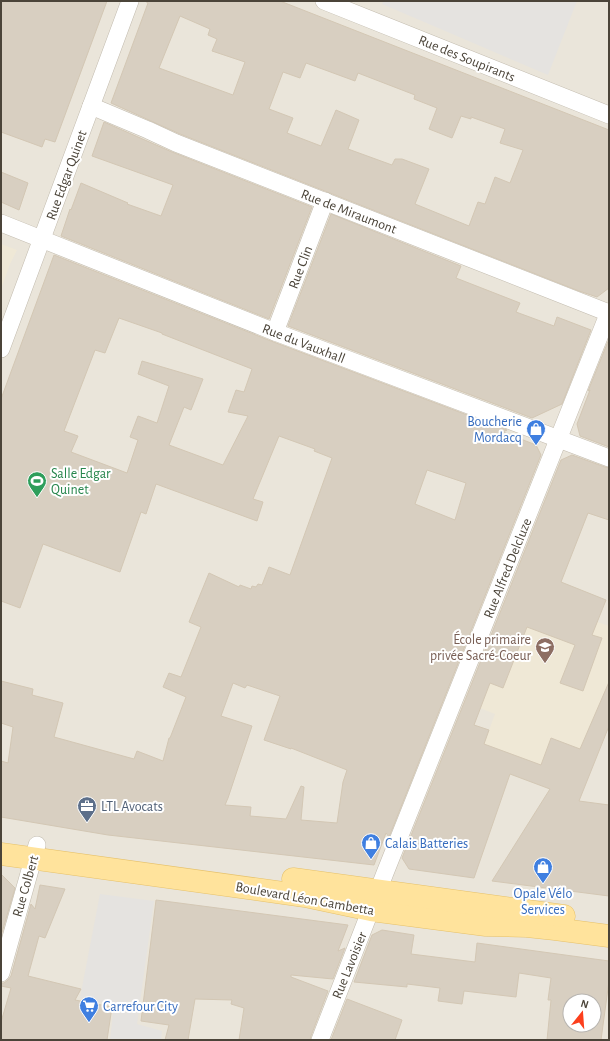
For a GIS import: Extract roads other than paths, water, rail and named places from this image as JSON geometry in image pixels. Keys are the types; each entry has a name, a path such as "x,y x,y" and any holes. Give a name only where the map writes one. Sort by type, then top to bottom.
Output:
{"main road":[{"name":"Boulevard Léon Gambetta","path":"1,840 35,852 375,901 609,922"},
{"name":"Boulevard Léon Gambetta","path":"1,854 35,852"},
{"name":"Boulevard Léon Gambetta","path":"375,901 486,926 527,926 609,936"}],"street":[{"name":"Rue Edgar Quinet","path":"1,349 130,1"},
{"name":"Rue des Soupirants","path":"324,1 609,115"},
{"name":"Rue de Miraumont","path":"91,106 176,143 609,313"},
{"name":"Rue Clin","path":"274,332 325,201"},
{"name":"Rue du Vauxhall","path":"1,223 274,332 609,458"},
{"name":"Rue Alfred Delcluze","path":"375,901 609,313"},
{"name":"Rue Colbert","path":"1,973 35,852"},
{"name":"Rue Lavoisier","path":"320,1040 375,901"}],"place":[{"name":"Boucherie Mordacq","path":"536,446"},
{"name":"Salle Edgar Quinet","path":"37,498"},
{"name":"École primaire privée Sacré-Coeur","path":"545,664"},
{"name":"LTL Avocats","path":"87,823"},
{"name":"Calais Batteries","path":"371,860"},
{"name":"Opale Vélo Services","path":"543,884"},
{"name":"Carrefour City","path":"89,1023"}]}
